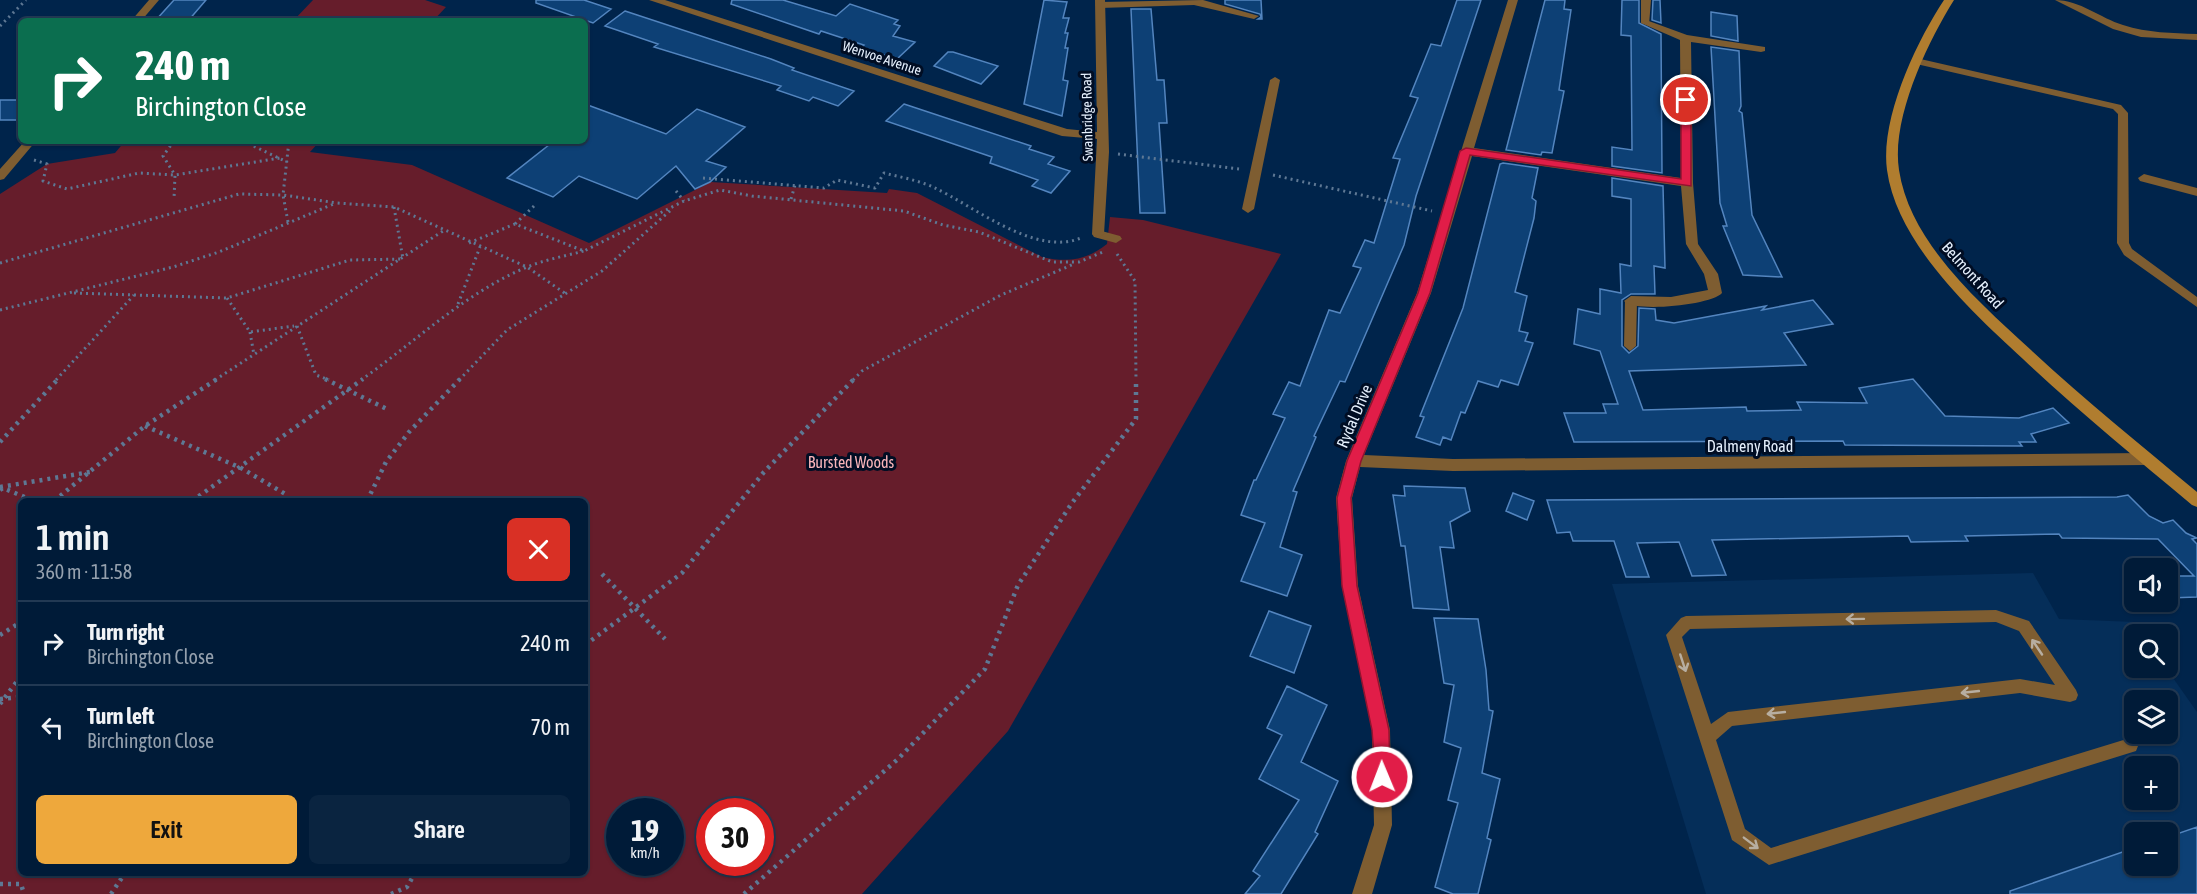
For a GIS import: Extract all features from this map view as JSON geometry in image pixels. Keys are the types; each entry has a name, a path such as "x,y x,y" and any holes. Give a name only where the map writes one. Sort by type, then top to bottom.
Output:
{"street":[{"name":"Wenvoe Avenue","path":"654,0 1066,133 1102,136"},
{"name":"Rydal Drive","path":"1362,894 1383,825 1380,730 1350,586 1344,498 1354,461 1424,293 1513,0"},
{"name":"Belmont Road","path":"1949,0 1931,28 1916,61 1892,136 1893,170 1903,207 1933,257 1977,307 2066,391 2197,501"},
{"path":"2060,0 2117,27 2145,35 2197,37"},
{"name":"Swanbridge Road","path":"1098,234 1103,152 1100,2"},
{"path":"1646,22 1685,38 1761,49"},
{"path":"1631,301 1671,302 1715,293 1711,274 1692,244 1687,183 1685,38"},
{"path":"1466,151 1687,183"},
{"name":"Dalmeny Road","path":"1354,461 1477,465 2146,459"}],"lane":[{"path":"139,18 154,0"},
{"path":"1646,0 1646,22"},
{"path":"1100,2 1198,1 1254,16"},
{"path":"1916,61 2117,107 2123,113 2123,243 2128,252 2197,303"},
{"path":"1248,209 1275,80"},
{"path":"0,176 29,144"},
{"path":"2144,178 2197,192"},
{"path":"1098,234 1116,238"},
{"path":"1630,346 1631,301"},
{"path":"1707,737 1728,719 1740,717 2020,686 2070,695 2024,626 1996,616 1686,622 1674,635 1738,834 1769,857 2130,746"}],"path":[{"path":"0,26 26,0"},
{"path":"172,144 163,156 175,175 174,199"},
{"path":"250,144 287,162"},
{"path":"288,222 283,195 290,144"},
{"path":"1103,152 1256,171 1449,214"},
{"path":"18,156 47,164 43,181 67,189 139,173 175,175 280,158"},
{"path":"703,178 824,188 837,180 875,188 884,173 934,187 1038,240 1069,244 1079,241 1085,234"},
{"path":"791,199 795,185"},
{"path":"196,498 410,345 458,305 527,267 584,251 684,201 720,190 904,211 943,225 979,232 1042,260 1064,263 1079,262"},
{"path":"676,191 684,201"},
{"path":"0,263 239,194 283,195 337,203 394,207 480,248 527,267 566,294"},
{"path":"368,498 386,462 434,406 507,330 602,271 665,214 684,201"},
{"path":"0,310 173,267 219,252 337,203"},
{"path":"469,243 515,224 534,206"},
{"path":"394,207 403,259"},
{"path":"515,224 584,251"},
{"path":"58,498 145,426 444,230"},
{"path":"458,305 480,248"},
{"path":"588,643 682,573 764,472 862,371 1001,296 1098,255 1104,250 1117,254 1135,281 1136,419 1072,503 1018,585 985,669 898,759 744,894"},
{"path":"67,293 227,298 350,260 403,259"},
{"path":"0,442 134,294"},
{"path":"227,298 250,332 254,356"},
{"path":"250,332 297,326"},
{"path":"297,326 316,375 387,409"},
{"path":"145,426 241,468 287,495"},
{"path":"1,488 91,472"},
{"path":"1,488 26,498"},
{"path":"602,574 665,639"},
{"path":"0,635 18,624"},
{"path":"1,701 18,680"},
{"path":"1,701 18,698"},
{"path":"111,894 123,876"},
{"path":"391,894 406,887 413,876"},
{"path":"0,884 21,884 24,894"}],"shaded area":[{"path":"2033,573 2059,619 2135,622 2136,624 2124,624 2124,678 2173,678 2197,712 2197,894 1706,894 1612,584"}],"green space":[{"path":"313,0 425,0 446,7 436,18 296,18"},
{"name":"Bursted Woods","path":"122,144 317,144 310,152 412,165 589,243 711,182 887,193 889,189 917,193 1042,257 1051,259 1077,259 1100,249 1107,244 1110,217 1143,220 1281,254 1008,731 862,894 0,894 0,194 47,164 115,153"}],"building":[{"path":"174,0 206,0 191,18 158,18"},
{"path":"536,0 584,0 611,9 593,23 588,21 588,18 579,18 536,3"},
{"path":"732,0 783,0 836,16 850,4 898,20 894,24 900,26 893,36 915,42 897,59 861,48 864,45 821,31 819,34 731,4"},
{"path":"1044,0 1067,2 1063,18 1069,18 1065,33 1068,33 1065,48 1068,48 1063,80 1068,81 1062,116 1024,104"},
{"path":"1225,0 1261,0 1262,19 1258,19 1261,17 1260,14 1225,4"},
{"path":"1457,0 1481,0 1416,196 1404,245 1345,382 1340,381 1314,436 1316,437 1293,491 1297,492 1280,547 1302,555 1287,596 1241,581 1265,523 1241,515 1254,480 1285,418 1273,414 1289,382 1300,386 1329,310 1340,313 1361,268 1353,266 1365,240 1374,243 1400,159 1393,158 1418,98 1410,96 1431,44 1441,46"},
{"path":"1545,0 1565,0 1564,9 1571,10 1559,90 1564,91 1552,153 1542,152 1541,155 1506,150"},
{"path":"1622,0 1639,0 1639,23 1661,34 1662,173 1612,166 1612,147 1632,150 1631,36 1621,35"},
{"path":"1653,0 1660,0 1661,23 1652,20"},
{"path":"1131,9 1151,9 1157,80 1164,80 1167,123 1159,123 1165,213 1140,213"},
{"path":"625,11 771,59 794,68 792,70 854,91 838,106 813,97 809,101 777,90 781,86 654,47 658,44 605,26"},
{"path":"1711,12 1737,16 1738,41 1711,36"},
{"path":"1711,47 1739,51 1741,106 1739,111 1742,113 1752,215 1782,277 1743,275 1723,226 1727,226 1720,203"},
{"path":"948,52 998,66 981,84 934,66"},
{"path":"0,100 18,100 18,120 0,120"},
{"path":"904,104 1031,146 1029,149 1054,157 1048,164 1070,171 1051,193 1032,186 1038,180 990,163 992,157 886,121"},
{"path":"588,105 666,134 697,109 745,127 706,161 726,167 710,182 695,189 676,166 637,199 579,176 553,197 507,178 550,144 588,144"},
{"path":"1500,164 1538,168 1532,198 1536,201 1534,218 1515,292 1527,296 1519,331 1528,333 1525,341 1533,343 1518,385 1501,380 1498,387 1478,381 1465,413 1461,412 1451,440 1443,437 1440,445 1416,437 1424,417 1420,416 1463,308"},
{"path":"1612,178 1663,186 1665,268 1654,266 1655,294 1631,294 1622,300 1622,346 1629,353 1638,346 1639,308 1655,309 1656,320 1674,323 1813,300 1833,324 1784,333 1806,365 1629,371 1643,410 1746,407 1747,411 1801,410 1797,402 1867,403 1859,388 1913,379 1945,416 2019,418 2053,408 2069,423 2031,434 2036,442 2019,442 2022,446 1845,445 1843,441 1574,442 1564,413 1606,413 1603,404 1618,404 1600,351 1574,344 1578,309 1600,314 1600,289 1621,293 1620,264 1631,266 1631,199 1612,196"},
{"path":"1404,486 1465,488 1470,511 1450,522 1454,548 1440,547 1449,610 1413,608 1405,546 1401,546 1393,495 1405,496"},
{"path":"1513,493 1534,501 1527,520 1506,511"},
{"path":"2128,495 2149,516 2163,523 2173,520 2186,533 2197,538 2192,539 2197,544 2197,597 2178,598 2178,576 2194,576 2158,539 2062,538 2059,534 1965,536 1968,541 1911,542 1908,536 1712,540 1726,575 1692,576 1679,542 1637,543 1649,577 1626,577 1614,541 1573,541 1570,532 1557,533 1547,500 2117,497"},
{"path":"1269,611 1311,626 1294,673 1250,656"},
{"path":"1434,618 1478,619 1486,670 1489,710 1493,711 1482,773 1500,779 1487,838 1491,840 1478,894 1453,894 1435,887 1458,803 1448,800 1461,748 1444,742 1454,685 1444,683"},
{"path":"1287,686 1327,705 1301,762 1338,781 1315,832 1318,834 1281,894 1245,894 1260,876 1253,871 1299,800 1259,779 1282,735 1267,728"},
{"path":"2197,827 2197,894 2010,894 2010,891 2124,851 2124,876 2178,876 2178,834"}],"route":[{"path":"1382,777 1380,730 1365,646 1350,586 1344,498 1354,461 1424,293 1466,151 1687,183 1686,100"}]}
